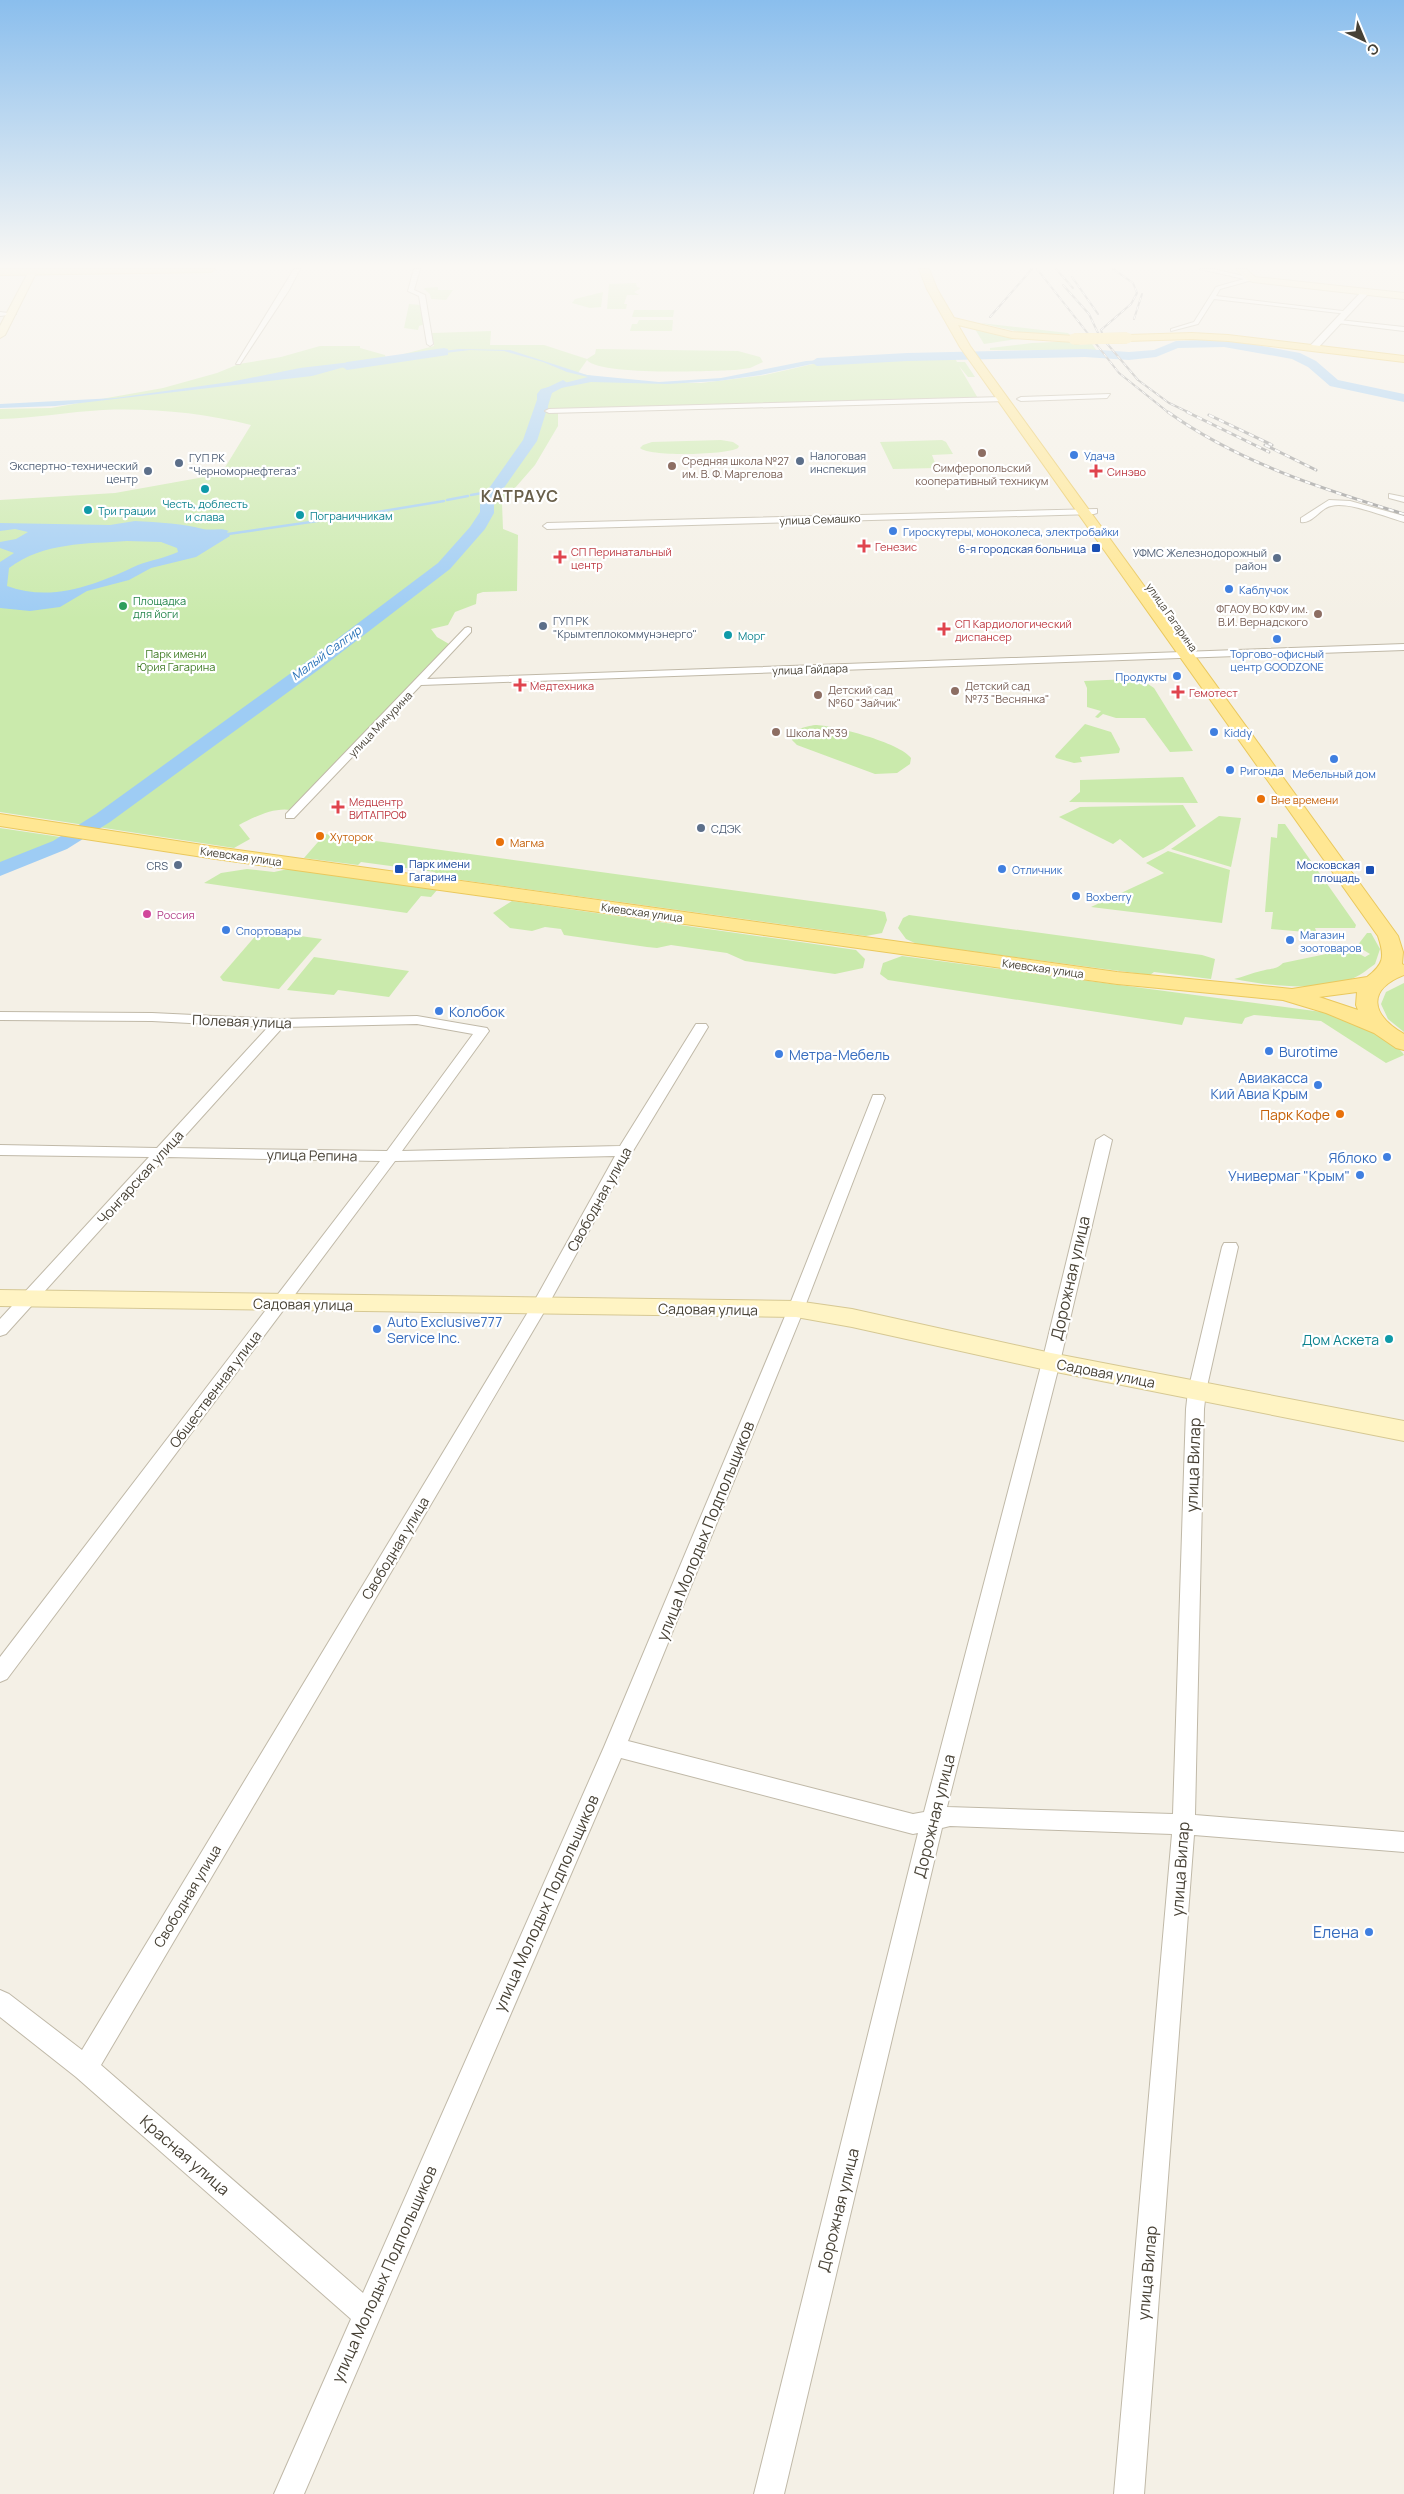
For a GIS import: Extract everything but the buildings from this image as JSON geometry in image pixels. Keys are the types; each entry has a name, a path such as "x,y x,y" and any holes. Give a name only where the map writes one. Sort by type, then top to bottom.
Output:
{"main road":[{"name":"улица Гагарина","path":"990,385 996,399 1088,511"},
{"name":"улица Гагарина","path":"1000,385 1088,511 1194,656 1404,935"},
{"name":"улица Гагарина","path":"1194,656 1388,936 1392,959 1390,970 1379,980"},
{"name":"Киевская улица","path":"0,820 216,853 894,948 1117,978 1285,994 1334,1008 1381,1028"},
{"path":"1403,1043 1381,1028 1371,1017 1366,1006 1367,996 1379,980 1404,969"},
{"name":"Киевская улица","path":"1285,994 1379,980"},
{"name":"Садовая улица","path":"0,1298 280,1304 796,1310 852,1318 1051,1362 1404,1431"}],"street":[{"path":"1021,399 1106,396"},
{"path":"549,411 996,399"},
{"path":"1392,496 1404,500"},
{"path":"1304,520 1329,503 1350,504 1404,520"},
{"name":"улица Семашко","path":"546,526 1088,511"},
{"name":"улица Мичурина","path":"290,816 468,630"},
{"name":"улица Гайдара","path":"420,682 1194,656 1404,647"},
{"name":"Полевая улица","path":"0,1016 152,1017 279,1023 417,1020 482,1031"},
{"name":"Чонгарская улица","path":"0,1330 279,1023"},
{"name":"Свободная улица","path":"85,2068 539,1307 625,1151 701,1027"},
{"name":"Общественная улица","path":"0,1673 280,1304 482,1031"},
{"name":"улица Молодых Подпольщиков","path":"289,2494 615,1747 796,1310 878,1098"},
{"name":"Дорожная улица","path":"769,2494 933,1818 1051,1362 1104,1140"},
{"name":"улица Репина","path":"0,1150 391,1156 625,1151"},
{"name":"улица Вилар","path":"1129,2494 1184,1824 1191,1505 1197,1391 1230,1247"},
{"path":"615,1747 913,1824 933,1818 950,1816 1184,1824 1404,1842"},
{"name":"Красная улица","path":"0,2002 85,2068 366,2314"}],"green space":[{"name":"Парк имени Юрия Гагарина","path":"172,385 970,385 979,400 558,410 558,426 535,465 502,503 503,529 518,535 517,591 483,592 477,594 476,604 455,612 448,625 431,629 437,637 449,644 410,688 291,810 271,811 239,825 250,839 234,848 0,812 0,500 115,493 221,474 251,425 196,414 140,410 103,410 0,419 0,409 51,408"},
{"path":"721,440 733,442 739,446 738,448 719,452 688,454 658,453 640,448 652,442"},
{"path":"942,440 946,442 953,454 932,455 937,468 893,469 880,442"},
{"path":"1129,679 1145,682 1154,688 1193,751 1170,752 1145,718 1116,718 1103,714 1098,718 1095,717 1101,711 1087,707 1087,688 1084,681"},
{"path":"1085,724 1111,732 1120,749 1119,753 1080,757 1082,762 1074,763 1056,758 1055,756"},
{"path":"815,725 851,731 881,741 905,752 911,758 910,764 897,773 875,774 797,745 792,740 797,731 804,727"},
{"path":"1183,777 1198,803 1069,802 1080,792 1080,780"},
{"path":"1183,805 1196,826 1163,849 1143,858 1120,839 1113,844 1059,817 1080,807"},
{"path":"1219,816 1241,818 1231,867 1171,849"},
{"path":"1278,824 1285,824 1356,925 1355,928 1315,928 1317,933 1271,929 1273,912 1265,912 1271,837 1277,838"},
{"path":"0,828 67,838 61,844 0,868"},
{"path":"325,834 876,910 885,912 887,920 882,933 866,936 433,876 435,872 361,862 358,865 304,858"},
{"path":"1168,851 1230,870 1222,923 1091,907 1164,873 1146,863"},
{"path":"247,869 274,872 288,869 437,890 431,897 421,896 407,913 204,883 221,873"},
{"path":"512,901 856,950 865,959 863,968 835,974 745,961 727,953 671,945 657,948 647,947 564,935 561,929 545,927 532,931 510,928 493,913"},
{"path":"909,915 1202,955 1215,959 1211,979 1154,972 1150,975 917,944 906,939 898,928 903,918"},
{"path":"264,931 322,939 279,989 223,981 220,977 258,933"},
{"path":"1367,933 1371,933 1380,949 1375,964 1349,980 1320,985 1292,986 1234,979 1276,968 1283,963 1350,949 1365,957 1370,954 1357,946"},
{"path":"902,956 1322,1012 1341,1018 1380,1036 1399,1049 1404,1055 1386,1063 1321,1021 1254,1015 1245,1018 1242,1024 1185,1017 1182,1025 888,980 880,974 883,963"},
{"path":"314,957 409,971 389,997 338,990 334,995 287,990"},
{"path":"1404,983 1404,1032 1388,1019 1381,1004 1386,992"}],"water":[{"path":"206,385 232,385 55,406 0,408 0,404 115,398"},
{"path":"555,385 574,385 551,390 547,397 548,409 537,410 537,394 541,389"},
{"path":"135,521 162,523 226,530 229,531 227,532 230,536 196,557 151,568 129,580 87,591 60,607 30,611 0,608 0,562 14,553 0,548 0,542 16,539 28,532 15,529 0,531 0,523 110,525","holes":["127,541 161,542 177,548 178,552 138,565 107,579 74,589 41,593 7,586 9,568 22,559 36,553 66,546 96,543"]}],"waterway":[{"name":"Малый Салгир","path":"0,870 60,845 103,818 315,664 444,566 456,550 477,529 480,521 487,513 487,505 494,491 511,470 523,448 530,441 530,436 537,424 546,391 560,385"},
{"path":"1342,385 1404,398"},
{"path":"471,495 494,491"},
{"path":"447,500 468,496"},
{"path":"341,518 444,501"},
{"path":"228,534 338,518"}],"railway":[{"path":"1134,385 1169,413"},
{"path":"1145,385 1169,403 1190,413"},
{"path":"1168,412 1195,430 1252,460 1342,495 1404,514"},
{"path":"1187,412 1269,452"},
{"path":"1209,415 1272,445"},
{"path":"1265,445 1316,470"}],"place":[{"name":"Симферопольский кооперативный техникум","path":"982,453"},
{"name":"Удача","path":"1074,455"},
{"name":"Налоговая инспекция","path":"800,461"},
{"name":"ГУП РК \"Черноморнефтегаз\"","path":"179,463"},
{"name":"Средняя школа №27 им. В. Ф. Маргелова","path":"672,466"},
{"name":"Экспертно-технический центр","path":"148,471"},
{"name":"Синэво","path":"1096,471"},
{"name":"Честь, доблесть и слава","path":"205,489"},
{"name":"Три грации","path":"88,510"},
{"name":"Пограничникам","path":"300,515"},
{"name":"Гироскутеры, моноколеса, электробайки","path":"893,531"},
{"name":"Генезис","path":"864,546"},
{"name":"6-я городская больница","path":"1096,548"},
{"name":"СП Перинатальный центр","path":"560,557"},
{"name":"УФМС Железнодорожный район","path":"1277,558"},
{"name":"Каблучок","path":"1229,589"},
{"name":"Площадка для йоги","path":"123,606"},
{"name":"ФГАОУ ВО КФУ им. В.И. Вернадского","path":"1318,614"},
{"name":"ГУП РК \"Крымтеплокоммунэнерго\"","path":"543,626"},
{"name":"СП Кардиологический диспансер","path":"944,629"},
{"name":"Морг","path":"728,635"},
{"name":"Торгово-офисный центр GOODZONE","path":"1277,639"},
{"name":"Продукты","path":"1177,676"},
{"name":"Медтехника","path":"520,685"},
{"name":"Детский сад №73 \"Веснянка\"","path":"955,691"},
{"name":"Гемотест","path":"1178,692"},
{"name":"Детский сад №60 \"Зайчик\"","path":"818,695"},
{"name":"Школа №39","path":"776,732"},
{"name":"Kiddy","path":"1214,732"},
{"name":"Мебельный дом","path":"1334,759"},
{"name":"Ригонда","path":"1230,770"},
{"name":"Вне времени","path":"1261,799"},
{"name":"Медцентр ВИТАПРОФ","path":"338,807"},
{"name":"СДЭК","path":"701,828"},
{"name":"Хуторок","path":"320,836"},
{"name":"Магма","path":"500,842"},
{"name":"CRS","path":"178,865"},
{"name":"Парк имени Гагарина","path":"399,869"},
{"name":"Отличник","path":"1002,869"},
{"name":"Московская площадь","path":"1370,870"},
{"name":"Boxberry","path":"1076,896"},
{"name":"Россия","path":"147,914"},
{"name":"Спортовары","path":"226,930"},
{"name":"Магазин зоотоваров","path":"1290,940"},
{"name":"Колобок","path":"439,1011"},
{"name":"Burotime","path":"1269,1051"},
{"name":"Метра-Мебель","path":"779,1054"},
{"name":"Авиакасса Кий Авиа Крым","path":"1318,1085"},
{"name":"Парк Кофе","path":"1340,1114"},
{"name":"Яблоко","path":"1387,1157"},
{"name":"Универмаг \"Крым\"","path":"1360,1175"},
{"name":"Auto Exclusive777 Service Inc.","path":"377,1329"},
{"name":"Дом Аскета","path":"1389,1339"},
{"name":"Елена","path":"1369,1932"}],"district":[{"name":"КАТРАУС","path":"520,496"}]}
